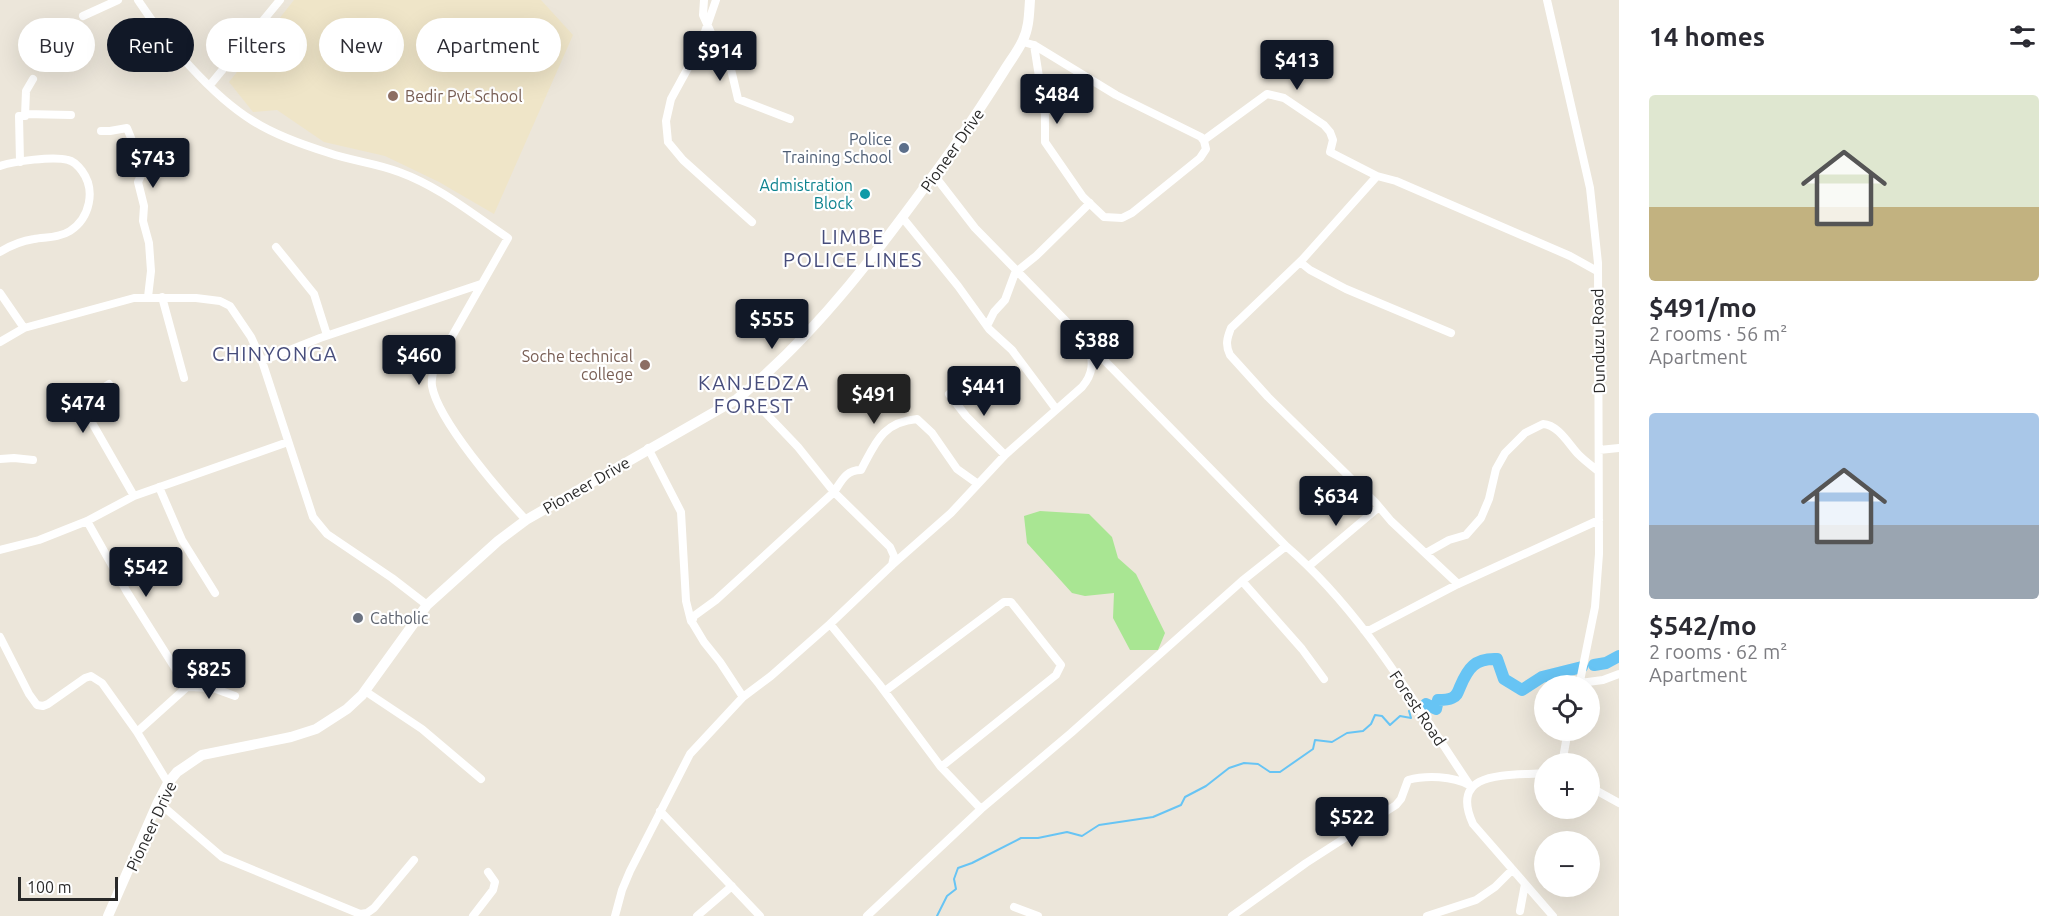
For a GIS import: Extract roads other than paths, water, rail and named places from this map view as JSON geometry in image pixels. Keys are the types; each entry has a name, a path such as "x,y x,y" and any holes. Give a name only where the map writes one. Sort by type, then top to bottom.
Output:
{"street":[{"path":"82,16 118,0"},
{"path":"138,0 162,32 225,101 254,122 292,140 328,153 398,171 438,189 508,238 434,368 432,385 442,412 500,493 526,520"},
{"path":"210,85 280,0"},
{"path":"704,0 704,15 712,35 726,48 738,99 790,118"},
{"path":"716,0 700,45 671,99 666,121 668,142 683,160 752,222"},
{"name":"Pioneer Drive","path":"108,916 158,802 177,772 202,755 291,737 316,729 347,709 365,691 427,605 498,541 526,520 737,399 768,374 847,288 902,217 1028,43 1030,0"},
{"name":"Dunduzu Road","path":"1546,0 1591,190 1598,271 1599,554 1595,608 1582,675"},
{"path":"1028,43 1116,95 1194,133 1204,140 1206,148 1200,158 1122,218 1104,217 1083,197 1045,142 1045,115 1028,43"},
{"path":"25,114 26,91 33,79"},
{"path":"1204,140 1267,94 1284,98 1324,125 1330,132 1333,140 1330,152 1377,176 1396,181 1570,256 1598,271"},
{"path":"20,162 19,116 25,116 25,114 71,115"},
{"path":"101,131 127,128 142,165 143,171 138,182 149,243 151,271 148,297"},
{"path":"0,166 20,162 69,160 79,167 88,180 90,203 76,226 69,232 15,243 0,252"},
{"name":"Forest Road","path":"933,175 975,228 1286,546 1309,566 1364,630 1471,787"},
{"path":"1377,176 1300,262 1235,322 1227,338 1226,347 1230,355 1268,397 1391,521 1458,584"},
{"path":"987,326 989,318 1005,300 1015,273 1090,203"},
{"path":"902,217 987,326 1012,350 1056,409"},
{"path":"276,247 314,294 327,335"},
{"path":"1300,262 1310,270 1346,289 1451,333"},
{"path":"262,361 327,335 481,284"},
{"path":"0,293 24,328"},
{"path":"162,297 184,378"},
{"path":"0,342 24,328 134,298 162,297 220,301 230,306 251,337 262,361 313,517 327,534 427,605"},
{"path":"615,916 622,890 690,754 742,697 771,676 830,624 951,513 1005,455 1088,380 1092,370 1089,345"},
{"path":"84,410 86,399 109,384"},
{"path":"950,394 966,416 1005,455"},
{"path":"737,399 758,405 798,447 834,492 890,547 894,556 892,565"},
{"path":"54,416 73,406 84,410 134,496"},
{"path":"692,622 694,616 716,600 834,492 846,474 862,469 876,440 894,425 918,418 957,469 978,484"},
{"path":"1426,553 1449,540 1466,535 1482,518 1496,469 1505,453 1533,428 1543,424 1552,427 1598,471"},
{"path":"0,550 39,540 87,521 134,496 288,442"},
{"path":"648,448 681,512 686,601 692,622 742,697"},
{"path":"1599,450 1619,448"},
{"path":"0,459 33,460"},
{"path":"159,487 182,540 215,593"},
{"path":"1309,566 1379,507"},
{"path":"1364,630 1370,630 1458,584 1599,520"},
{"path":"87,521 127,592 187,687"},
{"path":"867,916 981,809 1079,726 1242,581 1286,546"},
{"path":"1242,581 1302,649 1324,679"},
{"path":"885,691 1004,602 1011,602 1061,665 1056,675 941,767"},
{"path":"830,624 885,691 941,767 981,809"},
{"path":"0,637 37,705 48,704 85,678 91,676 102,682 137,732 168,783"},
{"path":"137,732 187,687 231,661"},
{"path":"1600,681 1619,674"},
{"path":"187,687 213,688 235,696"},
{"path":"365,691 423,729 481,779"},
{"path":"1534,774 1482,780 1471,787 1467,793 1467,812 1473,825 1553,916"},
{"path":"1232,916 1306,863 1396,805 1401,799 1408,780 1448,779 1466,783 1471,787"},
{"path":"1600,793 1619,803"},
{"path":"158,802 222,857 360,914 367,913 374,908 414,860"},
{"path":"660,811 760,916"},
{"path":"1427,916 1476,900 1512,870"},
{"path":"472,916 493,890 495,882 488,872"},
{"path":"1520,911 1526,884"},
{"path":"697,916 732,886"},
{"path":"1014,907 1038,916"}],"waterway":[{"path":"1594,665 1606,663 1619,656"},
{"path":"1426,704 1436,709 1438,700 1455,696 1469,670 1483,660 1497,659 1504,679 1522,690 1542,677 1582,667"},
{"path":"937,916 947,896 956,889 954,879 958,868 1021,838 1038,838 1067,832 1082,836 1099,825 1153,817 1181,805 1185,797 1206,786 1229,768 1244,763 1258,764 1270,772 1280,772 1313,749 1315,740 1332,742 1347,733 1363,731 1371,724 1375,715 1382,716 1390,725 1400,716 1411,718 1409,711"}],"place":[{"name":"Bedir Pvt School","path":"393,96"},
{"name":"Police Training School","path":"904,148"},
{"name":"Admistration Block","path":"865,194"},
{"name":"Soche technical college","path":"645,365"},
{"name":"Catholic","path":"358,618"}],"district":[{"name":"LIMBE POLICE LINES","path":"853,248"},
{"name":"CHINYONGA","path":"275,354"},
{"name":"KANJEDZA FOREST","path":"754,394"}]}
